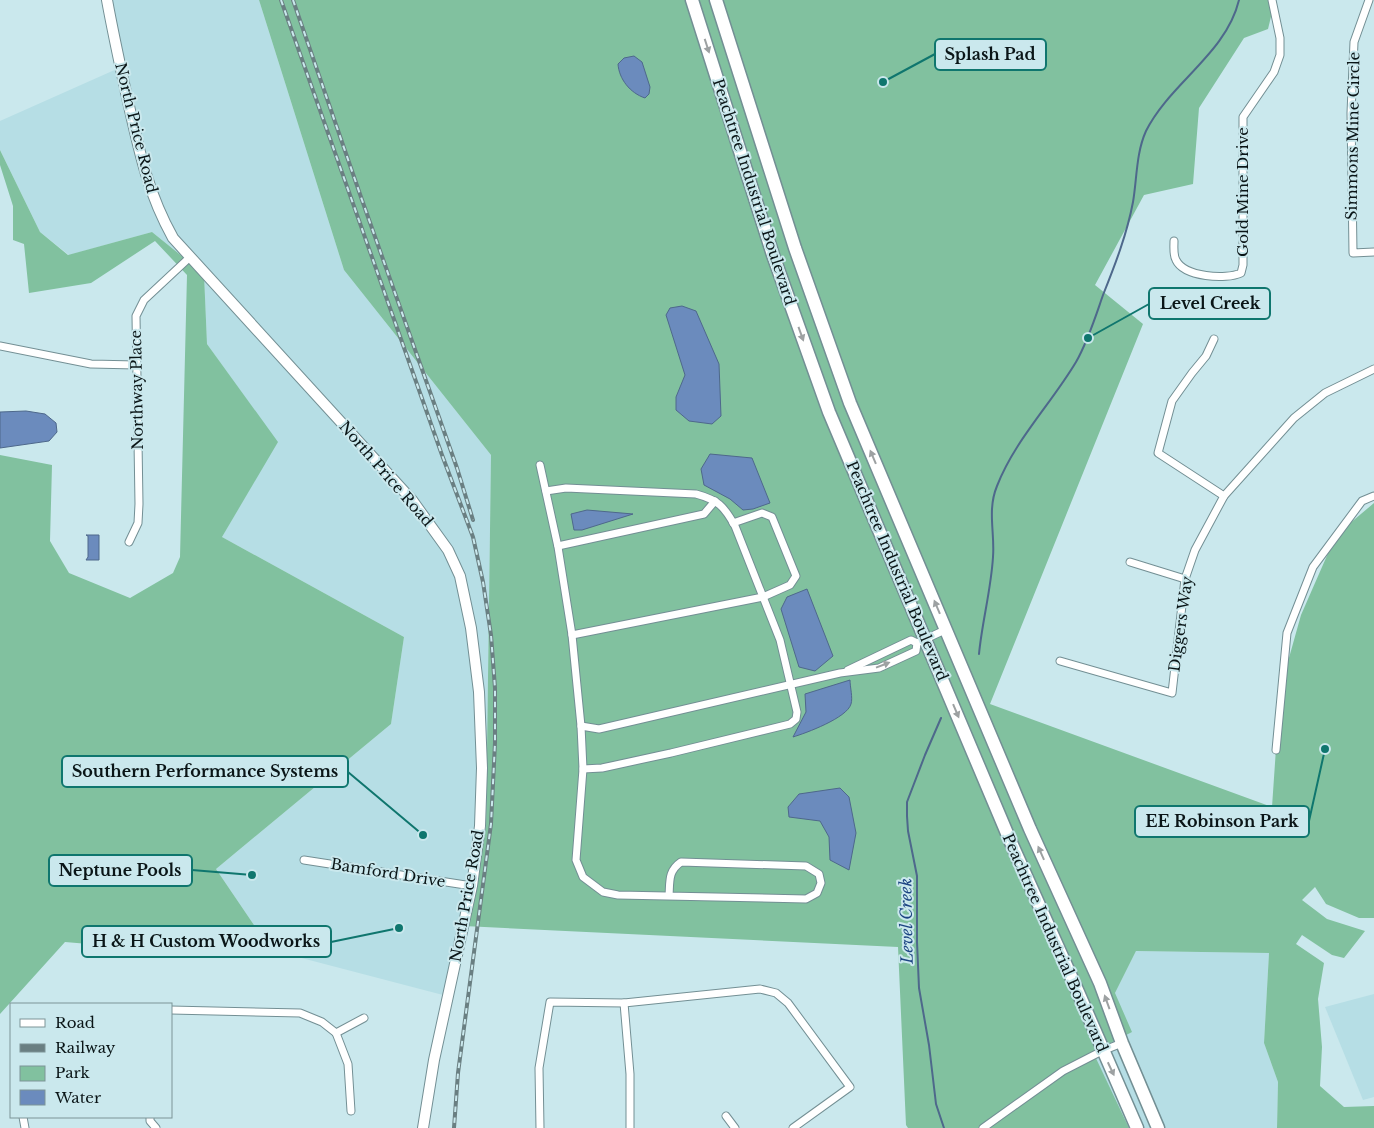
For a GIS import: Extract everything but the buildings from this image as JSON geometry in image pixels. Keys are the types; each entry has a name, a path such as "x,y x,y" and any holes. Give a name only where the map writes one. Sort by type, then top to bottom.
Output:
{"highway":[{"name":"Peachtree Industrial Boulevard","path":"692,0 773,255 829,412 921,641 1137,1128"},
{"name":"Peachtree Industrial Boulevard","path":"716,0 795,248 850,403 1030,829 1100,983 1122,1044 1158,1128"}],"street":[{"name":"North Price Road","path":"107,0 146,177 173,238 412,500 448,550 460,576 471,628 479,692 481,754 480,826 472,886 434,1060 423,1128"},
{"name":"Gold Mine Drive","path":"1174,241 1176,262 1192,274 1232,278 1241,274 1243,265 1243,117 1274,72 1280,55 1280,38 1272,0"},
{"path":"1369,0 1374,2"},
{"name":"Simmons Mine Circle","path":"1369,0 1354,42 1351,113 1352,232 1353,253 1374,252"},
{"name":"Northway Place","path":"129,542 138,523 139,504 136,316 144,300 190,258"},
{"path":"1214,339 1206,356 1172,401 1158,453 1224,496"},
{"path":"0,346 91,364 136,365"},
{"name":"Diggers Way","path":"1060,661 1172,693 1185,579 1195,550 1224,496 1294,418 1325,393 1374,369"},
{"path":"540,466 558,546 572,635 583,768 576,860 583,877 603,892 618,895 806,899 817,893 820,883 819,874 806,866 681,862 673,867 669,896"},
{"path":"546,491 566,488 696,494 715,501 727,511 734,523 780,640 797,712 796,719 790,724 654,757 602,768 583,768"},
{"path":"1276,750 1287,633 1301,596 1313,568 1362,501 1374,496"},
{"path":"558,546 704,514 715,501"},
{"path":"572,635 763,597 790,585 796,576 772,518 762,513 734,523"},
{"path":"1130,562 1185,579"},
{"path":"840,673 911,640 921,641 947,630"},
{"path":"581,726 599,729 840,673 879,668 916,651 921,641"},
{"name":"Bamford Drive","path":"304,860 472,886"},
{"path":"540,1128 539,1068 550,1002 624,1003 760,989 776,993 788,1003 798,1014 850,1087 793,1128"},
{"path":"624,1003 630,1074 630,1128"},
{"path":"172,1010 300,1013 322,1022 336,1033 348,1064 351,1111"},
{"path":"336,1033 364,1018"},
{"path":"983,1128 1064,1071 1102,1051 1122,1044"},
{"path":"726,1116 735,1128"}],"shaded area":[{"path":"106,0 259,0 344,270 491,455 486,826 464,926 443,995 271,950 216,869 391,724 404,637 222,537 277,442 207,344 204,274 152,232 69,255 40,232 0,150 0,121 119,68"},
{"path":"1136,951 1269,953 1264,1043 1278,1082 1277,1128 1129,1128 1092,1051 1115,993"},
{"path":"1374,994 1374,1097 1363,1100 1325,1007"}],"green space":[{"path":"259,0 1275,0 1268,29 1244,38 1199,108 1193,184 1144,195 1095,285 1143,324 990,704 1272,807 1280,690 1301,615 1336,535 1374,503 1374,918 1359,918 1326,904 1315,887 1302,900 1327,919 1365,931 1344,958 1332,955 1302,935 1296,944 1324,963 1318,999 1322,1047 1320,1086 1344,1107 1374,1106 1374,1128 1277,1128 1278,1082 1264,1043 1269,953 1136,951 1115,993 1132,1032 1093,1052 1129,1128 908,1128 906,1125 898,947 464,926 486,826 491,455 344,270"},
{"path":"0,150 40,232 68,255 152,232 204,274 207,344 278,442 222,537 404,637 391,724 216,869 271,950 171,951 65,942 0,1014 0,455 52,465 50,541 69,573 130,598 173,573 180,557 187,275 155,241 91,283 29,293 24,244 13,240 13,206 0,165"}],"water":[{"path":"634,56 642,62 650,87 649,94 645,98 635,93 626,85 619,70 618,64 624,58"},
{"path":"682,306 696,311 719,364 721,416 712,424 689,421 676,410 676,397 685,375 666,315 670,308"},
{"path":"26,411 45,414 56,423 57,432 49,441 0,448 0,412"},
{"path":"710,454 752,458 770,503 753,509 743,510 730,499 704,485 701,469"},
{"path":"587,510 633,514 582,530 574,530 571,514"},
{"path":"86,535 99,535 99,560 86,560 88,557 88,536"},
{"path":"807,589 833,656 815,671 799,667 781,609 787,597"},
{"path":"850,680 852,702 848,709 834,720 793,737 806,712 805,694"},
{"path":"840,788 849,797 856,833 849,870 830,860 829,837 820,821 789,817 788,807 799,794"}],"waterway":[{"name":"Level Creek","path":"979,654 992,569 992,504 997,486 1013,453 1066,378 1088,338 1127,226 1133,202 1139,157 1146,131 1156,114 1169,98 1210,53 1232,19 1239,0"},
{"name":"Level Creek","path":"941,718 907,802 907,816 917,876 919,988 929,1045 936,1104 944,1128"}],"railway":[{"path":"281,0 442,455 473,537 483,582 491,635 495,688 495,743 491,824 458,1073 454,1128"},
{"path":"293,0 457,468 473,520"}],"place":[{"name":"Splash Pad","path":"883,82"},
{"name":"Level Creek","path":"1088,338"},
{"name":"EE Robinson Park","path":"1325,749"},
{"name":"Southern Performance Systems","path":"423,835"},
{"name":"Neptune Pools","path":"252,875"},
{"name":"H & H Custom Woodworks","path":"399,928"}]}
